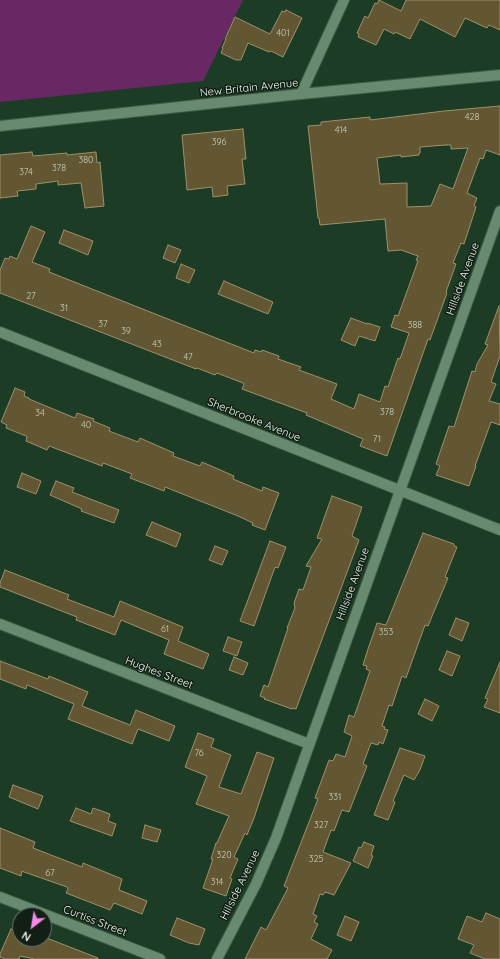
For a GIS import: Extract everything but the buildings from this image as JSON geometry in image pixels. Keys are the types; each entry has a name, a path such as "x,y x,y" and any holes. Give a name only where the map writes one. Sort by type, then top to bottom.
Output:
{"street":[{"path":"302,94 344,0"},
{"name":"New Britain Avenue","path":"0,126 500,75"},
{"name":"Hillside Avenue","path":"216,959 256,884 276,838 500,211"},
{"name":"Sherbrooke Avenue","path":"0,332 500,530"},
{"name":"Hughes Street","path":"0,624 309,744"},
{"name":"Curtiss Street","path":"0,896 160,959"}],"shaded area":[{"path":"0,0 243,0 203,81 0,102"}]}
